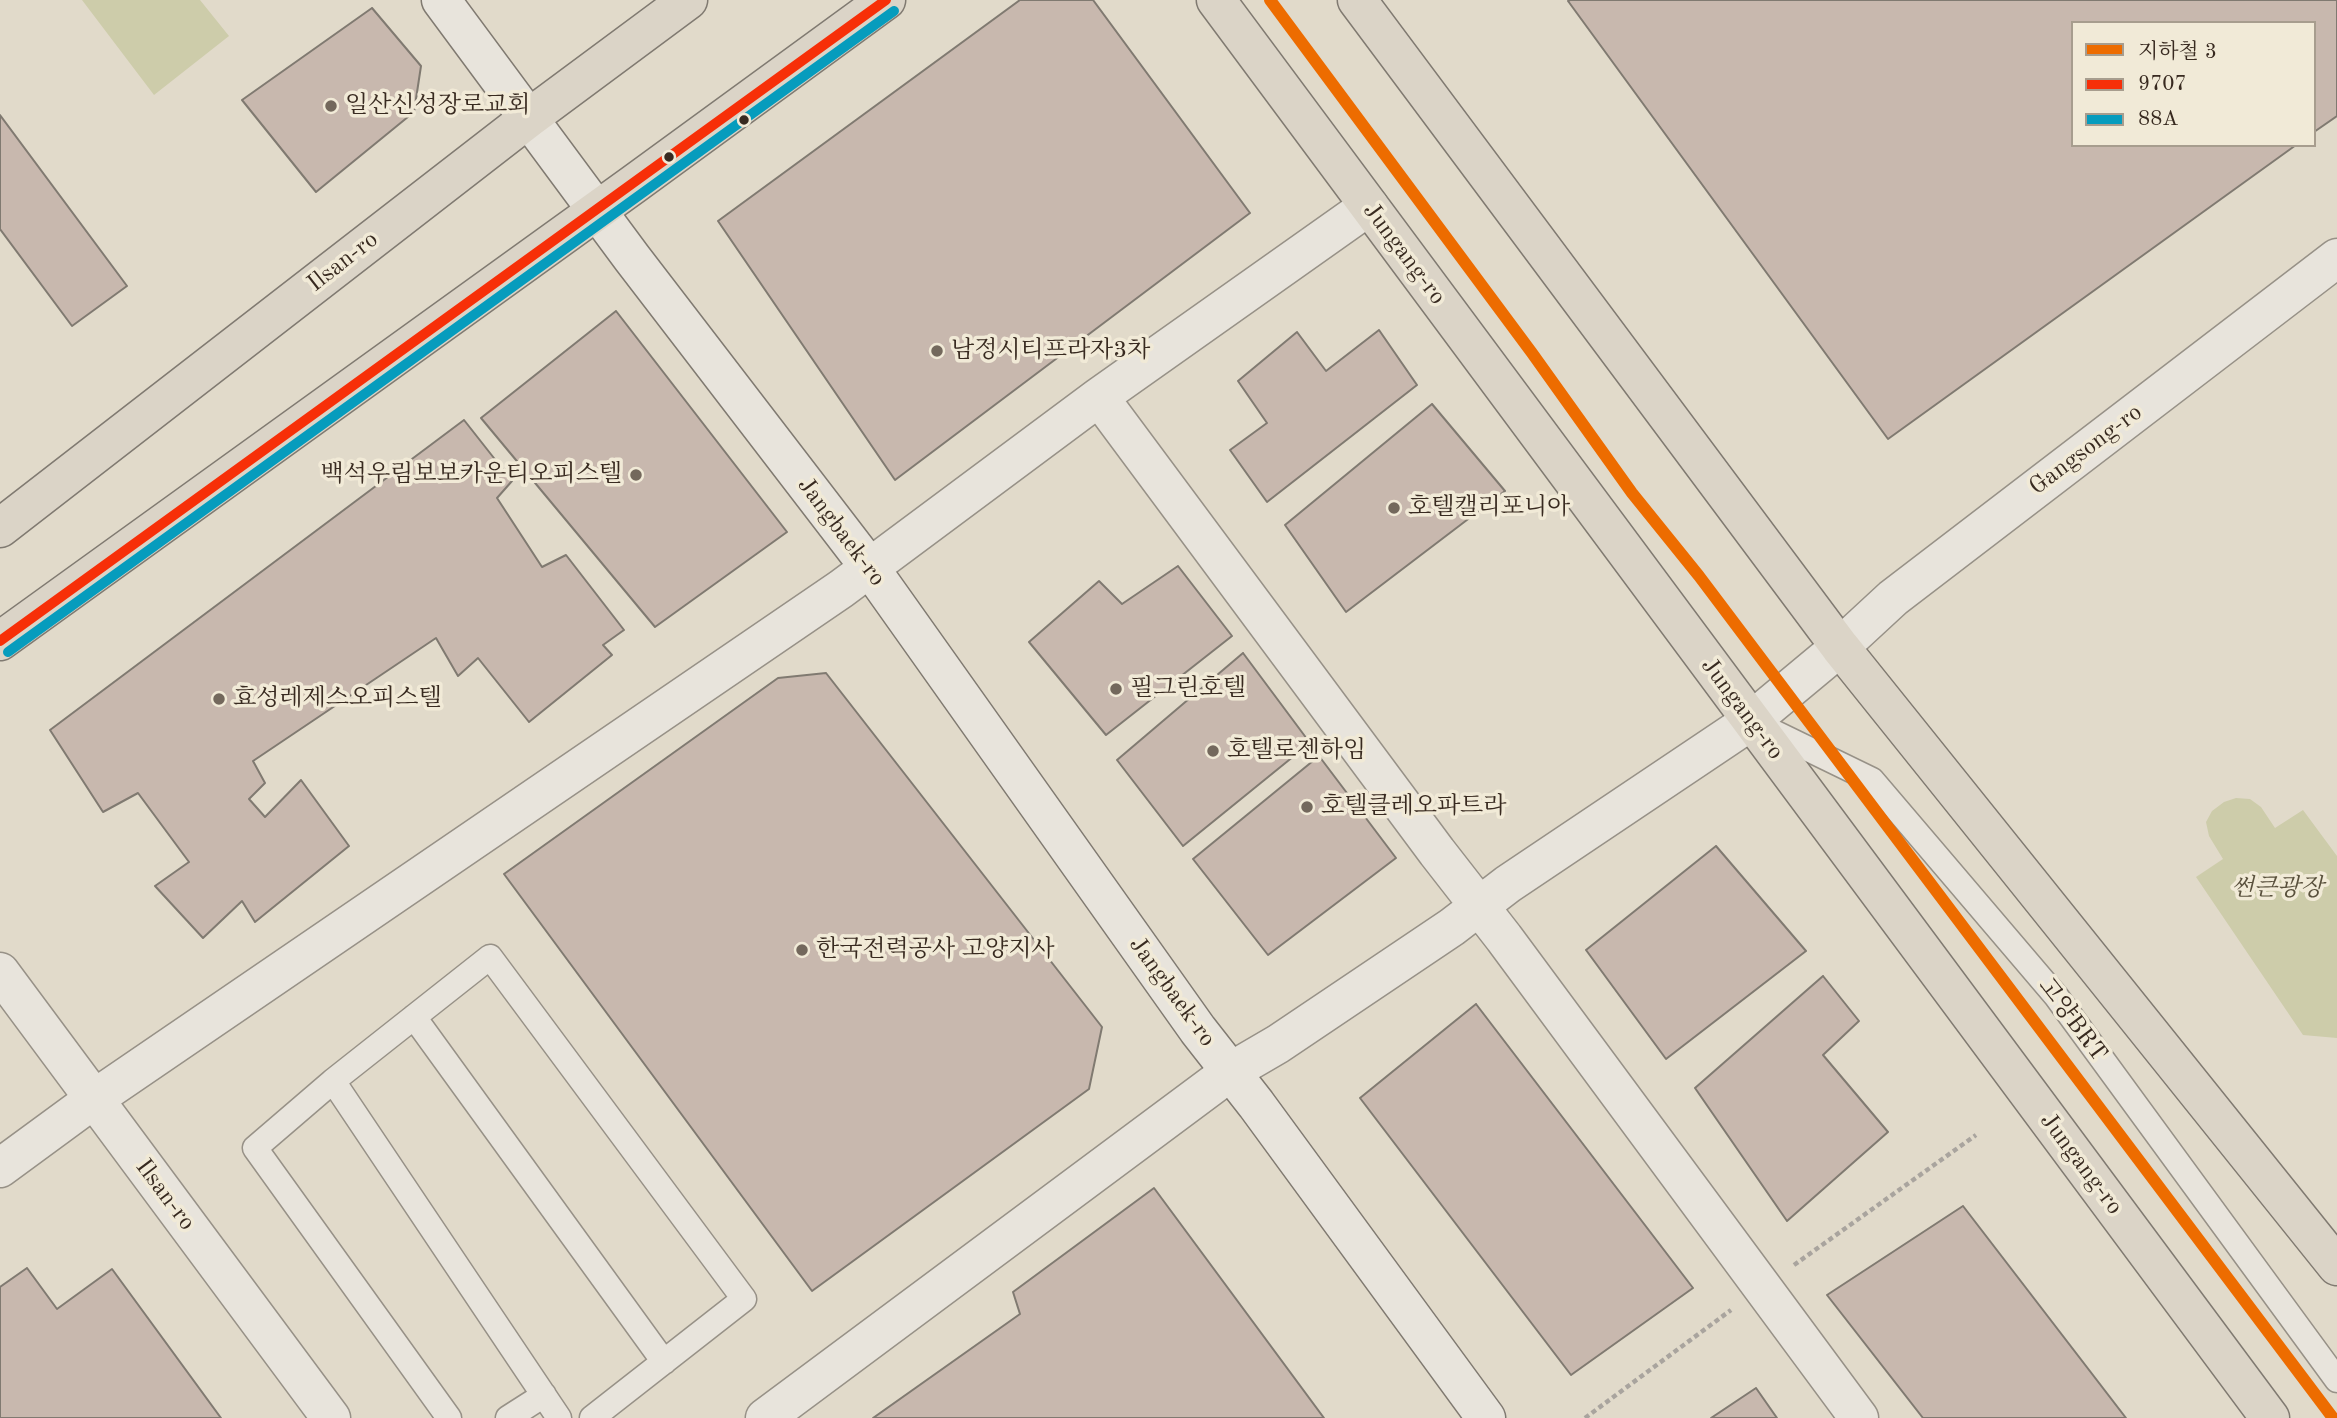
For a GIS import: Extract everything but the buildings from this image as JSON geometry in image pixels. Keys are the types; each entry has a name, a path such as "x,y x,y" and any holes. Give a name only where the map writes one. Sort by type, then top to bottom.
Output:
{"main road":[{"name":"Ilsan-ro","path":"0,528 528,118 688,0"},
{"path":"0,640 886,0"},
{"name":"Jungang-ro","path":"1216,0 2270,1418"},
{"path":"1357,0 1840,647 2337,1266"}],"street":[{"name":"Jangbaek-ro","path":"441,0 632,258 870,568 1230,1072 1486,1418"},
{"path":"0,1168 94,1099 870,568 1099,397 1369,206"},
{"name":"Gangsong-ro","path":"1840,647 1893,598 2337,258"},
{"path":"1099,397 1429,841 1481,906 1859,1418"},
{"name":"Jangbaek-ro","path":"765,1418 1230,1072 1278,1044 1481,906 1508,884 1751,721 1840,647"},
{"name":"Ilsan-ro","path":"0,972 331,1418"}],"lane":[{"name":"고양BRT","path":"1751,721 1872,780 2056,996 2337,1380"},
{"path":"449,1418 255,1148 332,1081 490,957 744,1299 592,1418"},
{"path":"414,1017 664,1362"},
{"path":"332,1081 559,1418"},
{"path":"2310,1231 2337,1287"},
{"path":"508,1418 544,1395"}],"path":[{"path":"1788,1269 1976,1135"},
{"path":"1585,1418 1740,1304"}],"green space":[{"path":"82,0 200,0 229,36 154,95"},
{"name":"썬큰광장","path":"2236,798 2250,799 2261,807 2275,828 2303,810 2337,856 2337,1038 2303,1035 2196,877 2223,859 2209,836 2206,822 2212,811 2224,802"}],"metro line":[{"name":"3","path":"1270,0 1532,353 1632,493 1699,576 2333,1418"}],"transit line":[{"name":"9707","path":"0,641 886,0"},
{"name":"88A","path":"8,652 894,11"}],"place":[{"name":"일산신성장로교회","path":"331,106"},
{"name":"남정시티프라자3차","path":"937,351"},
{"name":"백석우림보보카운티오피스텔","path":"636,475"},
{"name":"호텔캘리포니아","path":"1394,508"},
{"name":"필그린호텔","path":"1116,689"},
{"name":"효성레제스오피스텔","path":"219,699"},
{"name":"호텔로젠하임","path":"1213,751"},
{"name":"호텔클레오파트라","path":"1307,807"},
{"name":"한국전력공사 고양지사","path":"802,950"}]}
